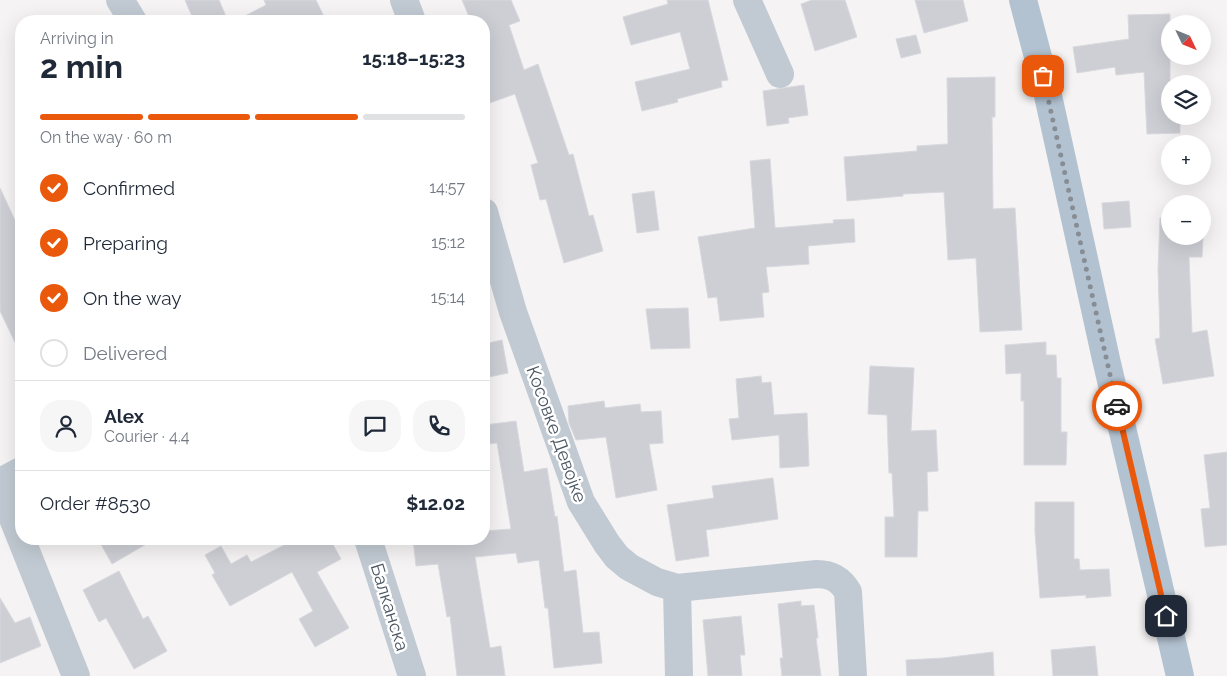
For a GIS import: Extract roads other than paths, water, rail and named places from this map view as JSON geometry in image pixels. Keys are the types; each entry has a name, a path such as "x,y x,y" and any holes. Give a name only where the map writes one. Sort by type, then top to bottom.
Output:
{"main road":[{"path":"1023,0 1047,91 1106,359 1180,676"}],"street":[{"path":"120,0 129,15"},
{"path":"404,0 410,15"},
{"path":"747,0 780,74"},
{"name":"Косовке Девојке","path":"490,233 513,312 580,502 617,557 630,567 657,582 677,588"},
{"path":"0,482 15,475"},
{"path":"0,486 15,524"},
{"path":"24,545 76,676"},
{"name":"Балканска","path":"370,545 412,676"},
{"path":"679,676 677,588 817,574 833,576 843,583 848,592 852,676"}]}
